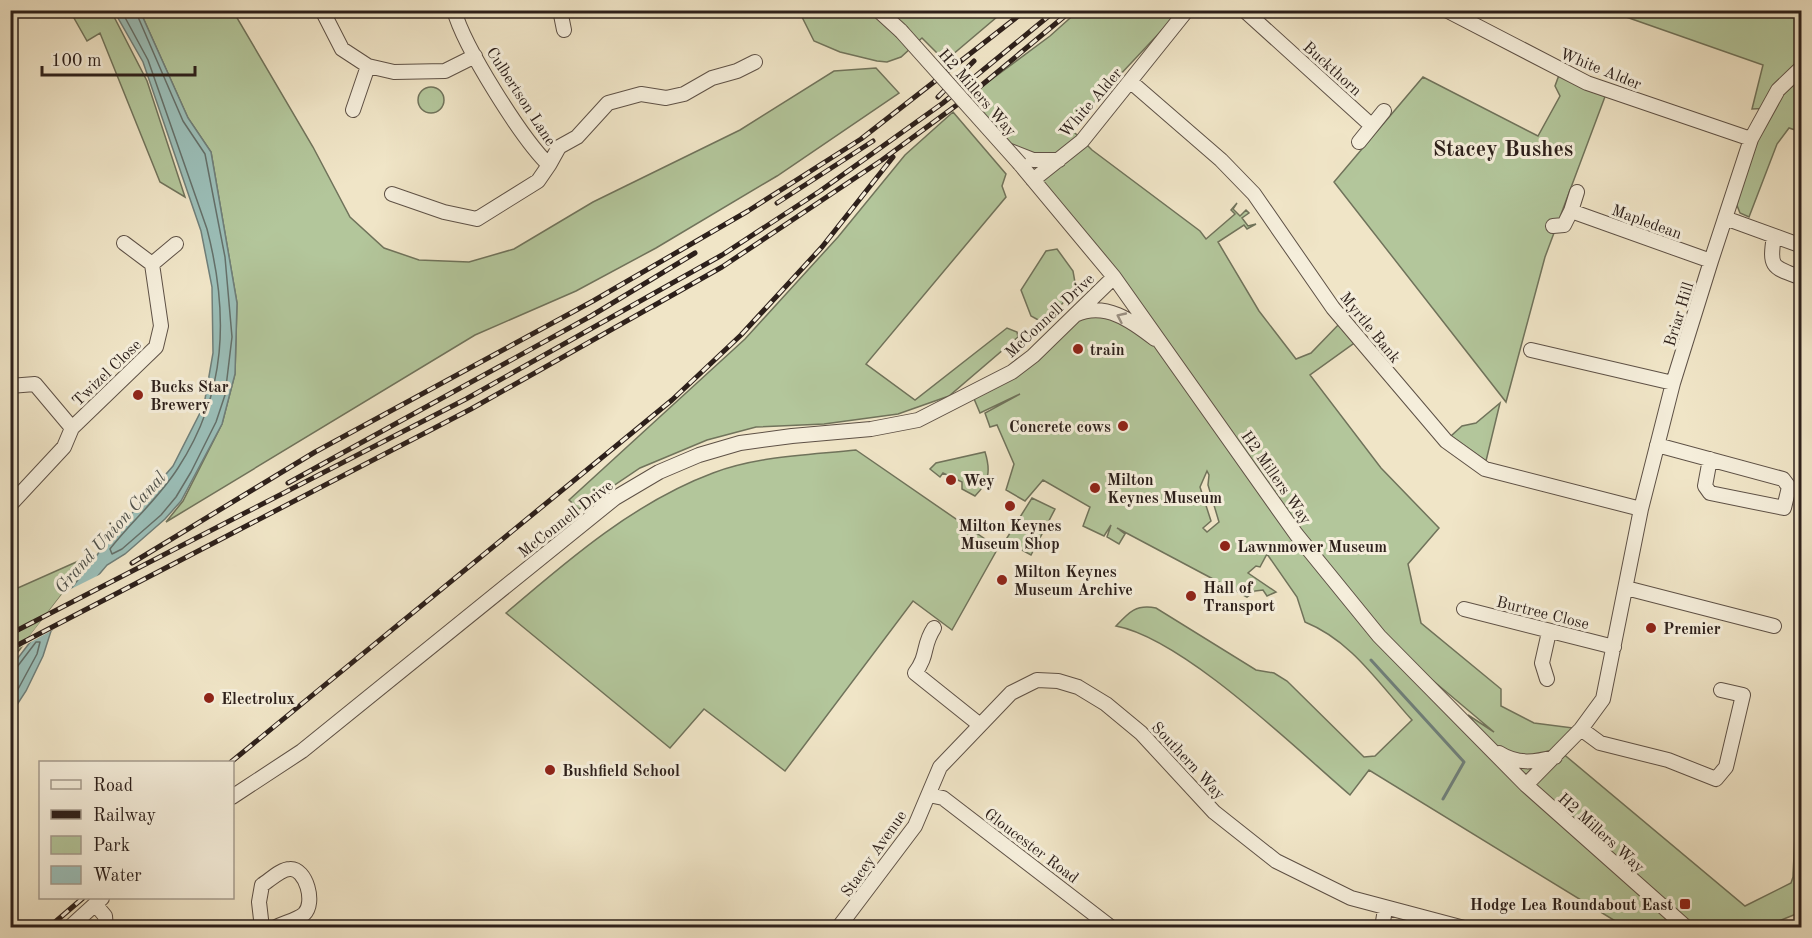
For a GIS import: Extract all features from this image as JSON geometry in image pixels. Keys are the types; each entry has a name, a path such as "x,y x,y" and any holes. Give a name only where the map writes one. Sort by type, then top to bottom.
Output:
{"street":[{"path":"321,10 342,49 368,66 394,72 445,71 475,56"},
{"name":"Culbertson Lane","path":"392,194 444,212 477,219 538,181 549,165 535,152 475,56 454,10"},
{"path":"560,10 564,30"},
{"name":"H2 Millers Way","path":"878,10 901,31 1008,151 1114,277 1313,555 1379,636 1526,785 1636,885 1687,927"},
{"name":"White Alder","path":"1033,180 1082,141 1187,10"},
{"name":"Buckthorn","path":"1244,10 1372,126"},
{"name":"White Alder","path":"1446,10 1587,83 1751,140"},
{"path":"549,165 559,147 577,137 608,103 641,94 666,98 684,94 712,78 755,63"},
{"path":"353,110 368,66"},
{"name":"Briar Hill","path":"1526,785 1581,729 1603,699 1641,508 1673,384 1711,261 1751,140 1778,90 1802,67"},
{"name":"Myrtle Bank","path":"1131,82 1221,160 1254,194 1333,308 1446,441 1467,459 1485,469 1641,508"},
{"path":"1359,142 1384,111"},
{"path":"1008,151 1033,160 1059,160"},
{"path":"1553,226 1564,225 1577,192"},
{"name":"Mapledean","path":"1571,211 1711,261"},
{"path":"1725,218 1802,246"},
{"path":"1774,236 1770,260 1773,265 1802,278"},
{"path":"124,243 152,264 176,244"},
{"name":"Twizel Close","path":"10,505 64,447 72,428 156,347 161,326 152,264"},
{"name":"McConnell Drive","path":"234,796 302,751 615,498 659,472 699,455 740,443 871,429 918,420 1012,372 1033,356 1069,318 1114,277"},
{"path":"1069,318 1085,311 1108,311 1130,321 1166,348"},
{"path":"1531,350 1673,384"},
{"path":"10,386 35,384 72,428"},
{"path":"1657,444 1783,478 1789,487 1784,508 1710,493 1705,486 1710,459"},
{"path":"1626,588 1774,626"},
{"name":"Burtree Close","path":"1464,609 1614,647"},
{"path":"934,628 926,640 926,658 915,673 980,725"},
{"path":"1547,679 1542,663 1549,632"},
{"name":"Southern Way","path":"929,795 940,767 1011,693 1037,680 1058,681 1078,687 1106,704 1141,733 1214,812 1276,861 1351,898 1385,909 1464,927"},
{"path":"1581,729 1600,742 1668,760 1716,778 1726,767 1743,694 1721,690"},
{"path":"1480,740 1510,760 1528,763 1556,756"},
{"name":"Stacey Avenue","path":"845,925 904,843 929,795"},
{"name":"Gloucester Road","path":"929,795 943,798 1112,927"},
{"path":"262,927 259,902 262,885 286,869 294,869 299,872 310,896 310,905 304,914 274,927"},
{"path":"69,927 99,901 105,922"},
{"path":"1382,927 1385,909"}],"green space":[{"path":"70,11 111,11 147,81 185,197 160,182 100,33 87,41"},
{"path":"140,11 233,11 313,147 350,217 384,248 419,260 469,262 514,249 593,202 740,130 834,71 876,68 899,93 777,176 656,248 576,291 475,335 166,522 183,501 222,424 235,374 237,303 211,152 188,118"},
{"path":"799,11 1004,11 945,61 922,38 901,57 887,62 840,52 814,41"},
{"path":"1078,11 1180,11 1070,128 1092,150 1200,231 1206,239 1235,214 1231,210 1237,203 1233,209 1240,216 1246,210 1249,213 1242,218 1248,226 1256,224 1247,229 1244,225 1218,242 1259,311 1296,359 1311,353 1341,322 1357,341 1310,375 1381,468 1439,528 1408,564 1421,623 1501,689 1501,706 1534,723 1581,729 1561,752 1745,906 1791,883 1793,877 1801,708 1801,912 1764,927 1625,927 1369,770 1350,795 1270,724 1205,673 1174,651 1143,635 1116,626 1133,610 1143,607 1156,608 1256,670 1274,673 1287,681 1364,757 1375,756 1412,720 1351,652 1322,630 1305,622 1297,597 1267,554 1260,567 1256,566 1248,573 1276,592 1267,596 1263,590 1255,591 1247,597 1117,528 1125,534 1119,544 1107,537 1111,525 1104,536 1083,526 1090,507 1043,480 1025,501 1006,490 1014,464 997,425 990,427 985,413 1020,394 980,413 972,394 1012,372 1069,318 1108,311 1163,346 965,99 1050,36","holes":["1207,471 1208,485 1219,522 1207,532 1203,528 1211,521 1200,487","1387,642 1494,732 1468,715 1520,778"]},
{"path":"1609,11 1801,11 1801,132 1789,128 1777,144 1749,217 1740,213 1736,203 1759,137 1773,108 1752,109 1763,65"},
{"path":"1559,75 1606,94 1545,257 1506,402 1334,182 1423,77 1538,136 1560,96 1555,86"},
{"path":"431,87 440,91 444,100 440,109 431,113 422,109 418,100 422,91"},
{"path":"953,112 1006,174 1002,186 1006,197 866,364 915,400 1007,328 1017,332 1018,337 949,396 898,414 824,424 756,427 707,440 640,468 579,509 569,500 745,339 838,237 905,155"},
{"path":"1057,249 1073,271 1076,288 1055,312 1042,322 1031,316 1021,290 1046,251"},
{"path":"1500,403 1486,461 1451,436 1462,426 1476,423"},
{"path":"856,450 998,548 952,630 913,601 785,771 704,709 670,748 506,613 604,534 684,485 730,467 748,463"},
{"path":"985,452 988,465 986,481 975,496 962,489 962,482 943,473 940,477 930,469 936,463"},
{"path":"1032,498 1055,509 1031,555 1005,541"},
{"path":"92,555 11,661 11,591"}],"water":[{"path":"114,11 140,11 188,118 211,152 237,303 235,374 222,424 181,501 165,519 125,554 107,565 51,631 43,656 26,691 11,714 11,667 107,542 173,466 204,405 213,353 212,287 201,231 143,62"}],"pier":[{"path":"105,572 58,627 20,648 63,593"}],"waterway":[{"path":"1784,10 1802,14"},
{"path":"1371,660 1464,762 1443,799"}],"railway":[{"path":"132,563 315,452 593,301 748,211 861,139 1026,10"},
{"path":"10,634 466,399 722,255 820,191 943,103 1056,10"},
{"path":"10,649 471,409 722,267 882,160 965,99 1072,10"},
{"path":"938,97 974,61"},
{"path":"777,203 873,141"},
{"path":"232,761 672,400 741,335 822,247 893,157"},
{"path":"288,483 591,316 695,253"},
{"path":"48,928 82,899"}],"place":[{"name":"train","path":"1078,349"},
{"name":"Bucks Star Brewery","path":"138,395"},
{"name":"Concrete cows","path":"1123,426"},
{"name":"Wey","path":"951,480"},
{"name":"Milton Keynes Museum","path":"1095,488"},
{"name":"Milton Keynes Museum Shop","path":"1010,506"},
{"name":"Lawnmower Museum","path":"1225,546"},
{"name":"Milton Keynes Museum Archive","path":"1002,580"},
{"name":"Hall of Transport","path":"1191,596"},
{"name":"Premier","path":"1651,628"},
{"name":"Electrolux","path":"209,698"},
{"name":"Bushfield School","path":"550,770"},
{"name":"Hodge Lea Roundabout East","path":"1685,904"}],"district":[{"name":"Stacey Bushes","path":"1503,148"}],"water label":[{"name":"Grand Union Canal","path":"110,532"}]}
